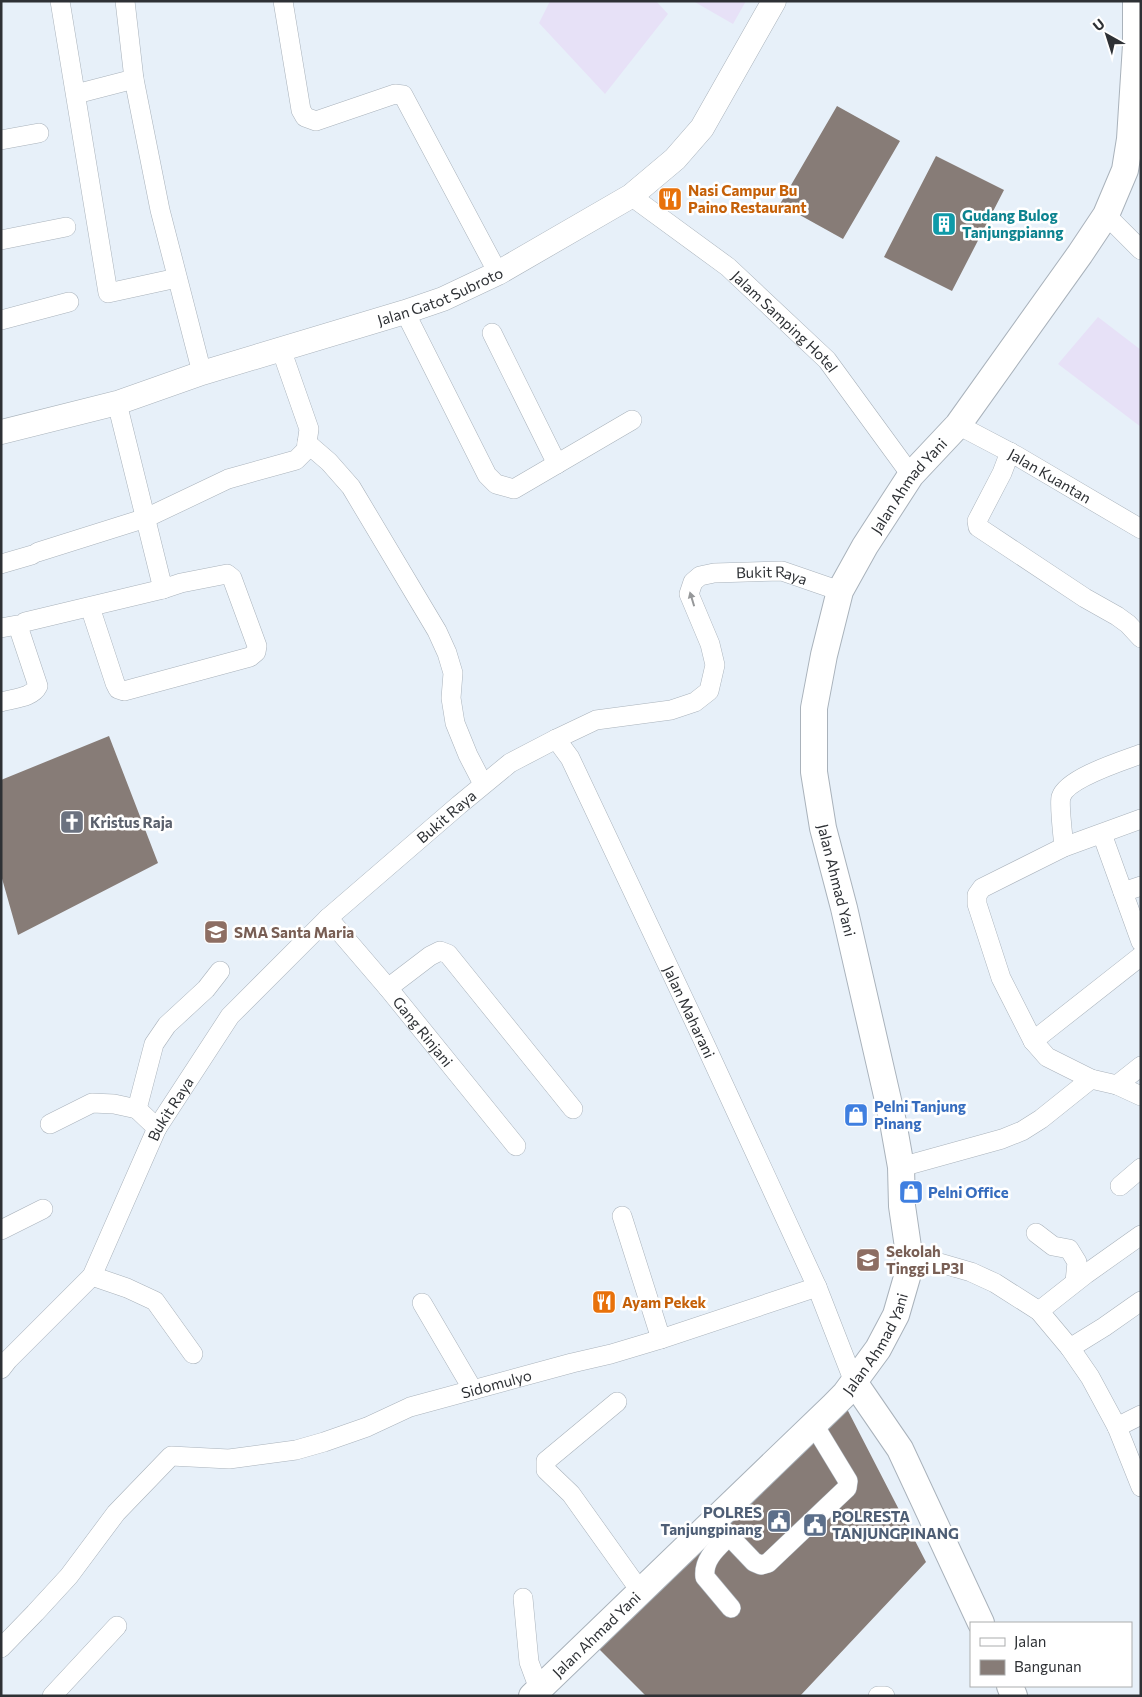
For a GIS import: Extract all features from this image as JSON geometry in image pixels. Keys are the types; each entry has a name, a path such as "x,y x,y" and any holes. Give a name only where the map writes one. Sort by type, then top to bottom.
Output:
{"highway":[{"name":"Jalan Ahmad Yani","path":"535,1692 641,1592 721,1528 814,1425 845,1394 878,1349 896,1315 907,1277 909,1254 902,1206 901,1167 894,1122 851,937 823,828 814,772 814,708 824,654 840,591 865,546 911,476 958,425 1106,215 1124,170 1130,139 1136,45 1136,1"},
{"path":"854,1382 900,1449 981,1622"}],"main road":[{"name":"Jalan Gatot Subroto","path":"1,432 117,402 202,373 406,312 443,299 498,273 631,196 675,159 702,128 774,1"}],"street":[{"path":"60,1 108,293 176,278"},
{"path":"125,1 134,78 160,210 202,373"},
{"path":"283,1 301,110 305,117 316,121 395,94 403,95 498,273"},
{"path":"76,94 134,78"},
{"path":"1,140 40,133"},
{"name":"Jalam Samping Hotel","path":"631,196 728,267 827,360 911,476"},
{"path":"1106,215 1141,250"},
{"path":"1,240 66,227"},
{"path":"1,320 69,302"},
{"path":"406,312 487,475 496,484 514,489 632,420"},
{"path":"492,333 557,464"},
{"path":"1,564 146,518 228,479 296,460 306,450 309,429 281,349"},
{"path":"117,402 162,589"},
{"name":"Jalan Kuantan","path":"958,425 1010,452 1141,529"},
{"path":"307,443 328,462 350,487 438,631 454,673 451,698 455,723 468,755 484,784"},
{"path":"1010,452 1002,473 977,521 978,528 1085,598 1117,616 1128,624 1141,638"},
{"name":"Bukit Raya","path":"92,1276 157,1128 230,1016 328,918 510,763 596,720 671,710 695,702 709,691 715,665 710,644 689,594 692,582 700,576 714,573 782,571 840,591"},
{"path":"1,702 28,695 35,691 38,686 16,627 90,607 162,589 181,583 228,574 232,578 257,646 256,652 250,657 124,691 118,689 115,683 90,607"},
{"name":"Jalan Maharani","path":"556,739 570,758 704,1042 817,1288 854,1382"},
{"path":"1064,847 1061,797 1068,786 1078,779 1141,754"},
{"path":"1141,819 1064,847 982,888 977,895 977,904 1001,978 1033,1041 1047,1057 1091,1079 1117,1085 1141,1096"},
{"path":"1102,834 1132,889 1141,942"},
{"name":"Gang Rinjani","path":"328,918 388,988 516,1146"},
{"path":"388,988 435,953 440,951 448,954 573,1109"},
{"path":"1033,1041 1141,956"},
{"path":"137,1110 154,1044 168,1025 206,989 220,971"},
{"path":"1117,1085 1141,1066"},
{"path":"901,1167 1002,1139 1022,1131 1041,1120 1091,1079"},
{"path":"50,1124 92,1102 114,1104 137,1110 157,1128"},
{"path":"1120,1186 1141,1168"},
{"path":"1,1230 43,1209"},
{"path":"622,1216 661,1339"},
{"path":"1036,1233 1053,1246 1069,1249 1077,1262 1075,1282"},
{"path":"1039,1311 1075,1282 1141,1235"},
{"path":"909,1254 971,1272 995,1283 1039,1311 1070,1348 1090,1377 1117,1427 1141,1486"},
{"path":"1,1369 92,1276 128,1288 155,1301 193,1354"},
{"name":"Sidomulyo","path":"1,1648 69,1576 116,1513 171,1456 229,1459 296,1450 367,1427 410,1407 611,1354 817,1288"},
{"path":"1070,1348 1141,1300"},
{"path":"422,1304 473,1390"},
{"path":"617,1402 546,1461 546,1470 571,1494 641,1592"},
{"path":"1117,1427 1141,1414"},
{"path":"731,1608 705,1577 704,1570 721,1528 760,1566 768,1563 847,1488 848,1481 814,1425"},
{"path":"523,1598 529,1662 535,1692"},
{"path":"52,1696 117,1626"},
{"path":"878,1696 885,1696"}],"shaded area":[{"path":"550,1 656,1 668,14 605,94 539,23"},
{"path":"693,1 746,1 733,24"},
{"path":"1098,317 1141,350 1141,427 1058,364"}],"building":[{"path":"837,106 900,141 843,239 780,204"},
{"name":"Gudang Bulog Tanjungpianng","path":"936,156 1004,190 952,291 884,257"},
{"name":"Kristus Raja","path":"109,736 158,863 18,935 1,875 1,780"},
{"name":"POLRESTA TANJUNGPINANG","path":"846,1407 926,1562 800,1696 646,1696 595,1645"}],"place":[{"name":"Nasi Campur Bu Paino Restaurant","path":"670,199"},
{"name":"Gudang Bulog Tanjungpianng","path":"944,224"},
{"name":"Kristus Raja","path":"72,822"},
{"name":"SMA Santa Maria","path":"216,932"},
{"name":"Pelni Tanjung Pinang","path":"856,1115"},
{"name":"Pelni Office","path":"911,1192"},
{"name":"Sekolah Tinggi LP3I","path":"868,1260"},
{"name":"Ayam Pekek","path":"604,1302"},
{"name":"POLRES Tanjungpinang","path":"779,1521"},
{"name":"POLRESTA TANJUNGPINANG","path":"815,1525"}]}
